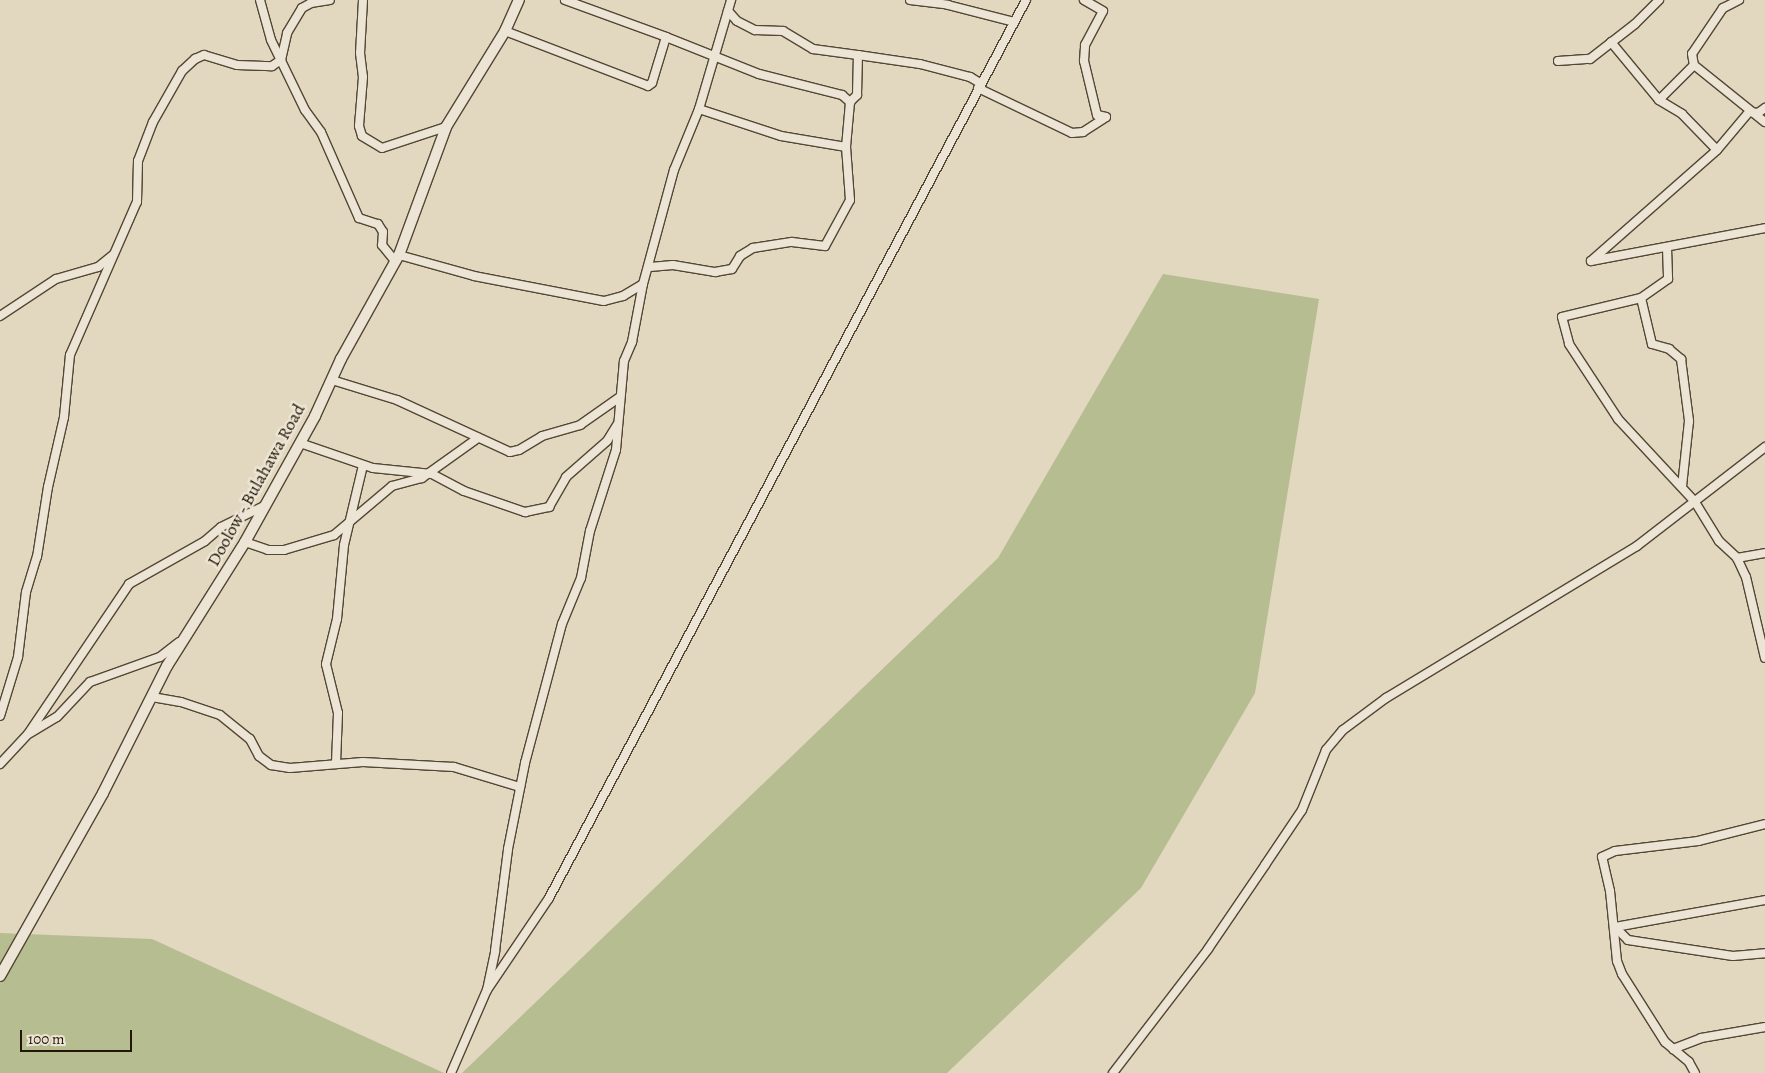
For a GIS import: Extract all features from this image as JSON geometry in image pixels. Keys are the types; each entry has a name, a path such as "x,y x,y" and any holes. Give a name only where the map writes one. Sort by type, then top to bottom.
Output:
{"main road":[{"name":"Doolow - Bulahawa Road","path":"0,976 103,793 152,697 245,542 300,443 397,258 446,127 505,31 519,0"}],"street":[{"path":"260,0 262,16 281,60 305,110 321,132 359,218 378,224 383,232 382,245 397,258 474,276 604,301 623,296 644,284"},
{"path":"0,716 18,657 26,592 37,557 48,486 64,417 70,355 91,302 117,252 124,227 137,202 138,161 145,141 182,71 204,55 237,64 272,66 281,60 287,33 302,8 311,3 330,0"},
{"path":"363,0 360,54 363,77 359,126 362,136 382,148 446,127"},
{"path":"565,0 666,37 714,58 784,82 842,95 850,102"},
{"path":"486,990 520,787 562,624 581,578 590,530 614,458 624,361 632,342 644,284 674,170 699,109 731,0"},
{"path":"910,0 949,3 1014,22"},
{"path":"451,1073 486,990 549,898 903,236 979,85 1026,0"},
{"path":"728,11 737,21 755,30 783,31 813,49 920,64 970,77 979,85 1072,132 1083,132 1106,117 1097,115 1084,61 1085,44 1104,11 1084,0"},
{"path":"1558,62 1590,59 1659,0"},
{"path":"1739,0 1723,8 1693,50 1694,65 1749,112 1765,122"},
{"path":"505,31 648,86 652,83 666,37"},
{"path":"1611,42 1659,100 1682,114 1717,150"},
{"path":"650,267 673,265 715,272 732,269 740,256 753,248 792,242 825,246 850,200 846,147 850,102 857,95 858,55"},
{"path":"1659,100 1694,65"},
{"path":"1749,112 1758,113 1765,108"},
{"path":"699,109 782,136 846,147"},
{"path":"1749,112 1717,150 1591,261 1765,228"},
{"path":"1667,248 1668,279 1641,298 1562,317 1569,344 1618,419 1695,502 1719,541 1737,558 1746,577 1765,658"},
{"path":"0,316 56,279 98,267 117,252"},
{"path":"1641,298 1652,344 1669,349 1681,359 1689,421 1682,487"},
{"path":"332,380 398,400 478,438 498,443 510,452 519,450 542,436 580,425 620,397"},
{"path":"300,443 363,465 428,474 509,508 535,511 549,507 566,477 607,441 619,421"},
{"path":"245,542 268,550 284,550 334,535 348,527 355,516 392,486 428,474 446,458 478,438"},
{"path":"1112,1073 1208,949 1292,826 1302,810 1326,750 1343,730 1386,698 1637,546 1765,447"},
{"path":"336,763 338,713 326,664 338,619 348,527 363,465"},
{"path":"0,764 28,734 129,584 205,541 221,527 267,504"},
{"path":"1737,558 1765,553"},
{"path":"28,734 57,717 90,682 160,657 187,636"},
{"path":"152,697 220,714 250,739 259,756 271,766 297,767 336,763 454,767 520,787"},
{"path":"1695,1073 1689,1062 1665,1042 1622,974 1615,952 1615,928 1602,857 1615,851 1698,841 1765,824"},
{"path":"1615,928 1765,900"},
{"path":"1615,928 1628,940 1733,956 1765,953"},
{"path":"1673,1049 1701,1038 1765,1027"}],"green space":[{"path":"1163,274 1319,299 1255,693 1141,888 947,1073 462,1073 998,558"},
{"path":"0,933 152,939 444,1073 0,1073"}]}
